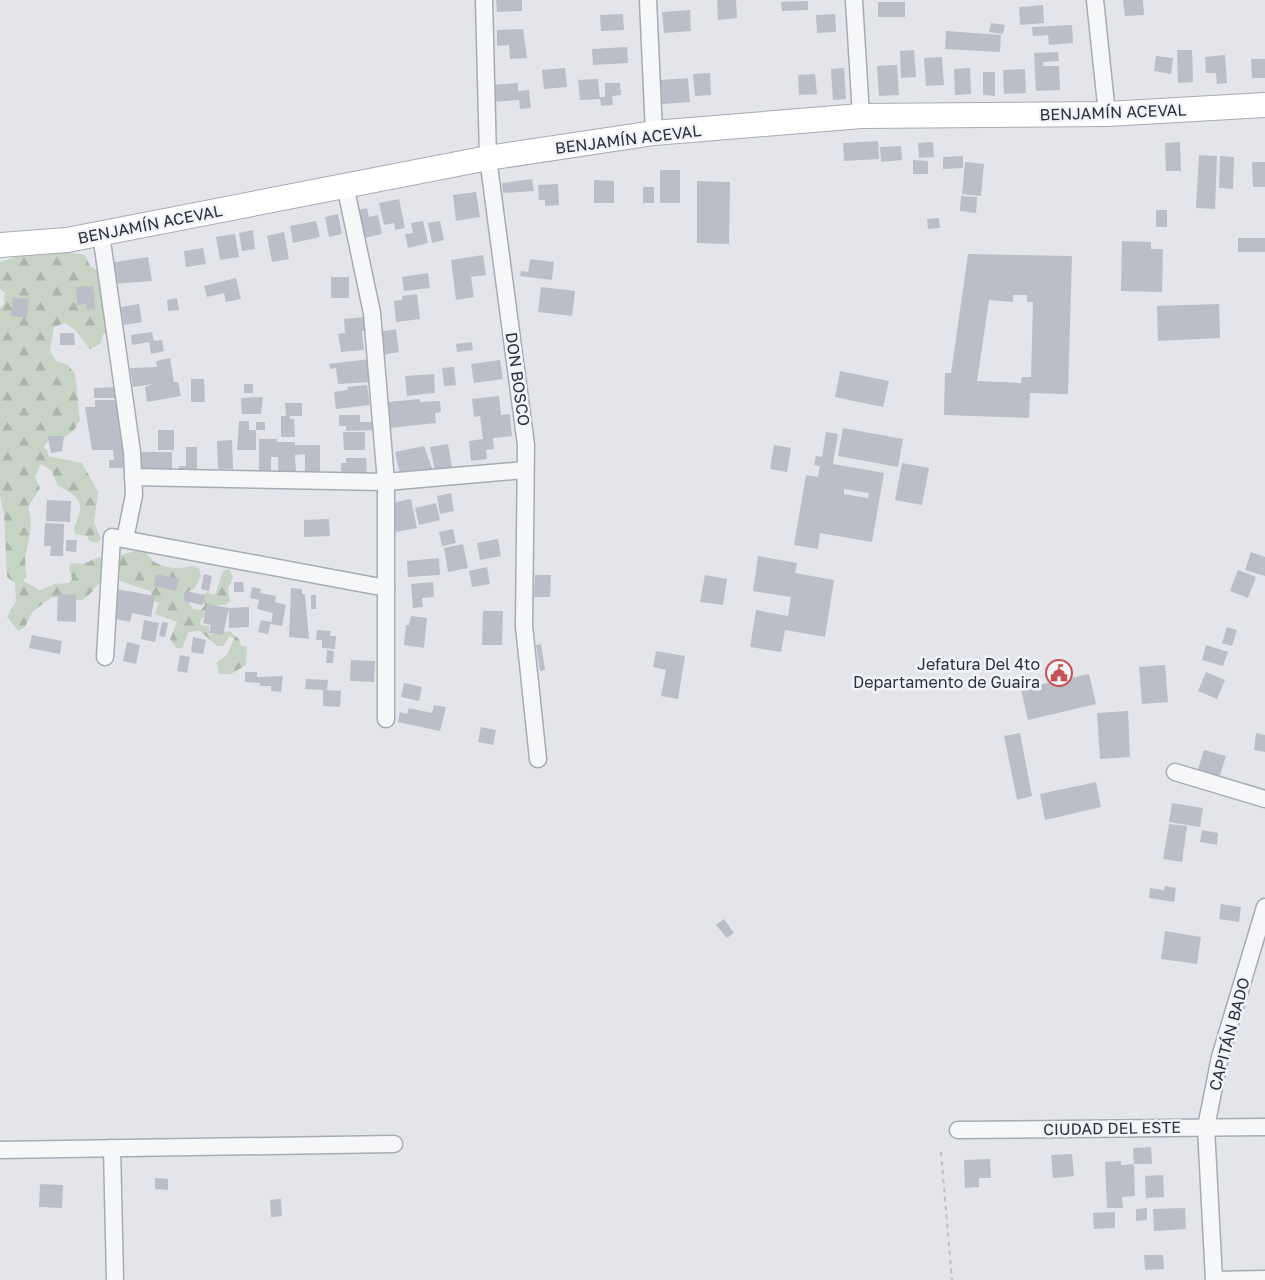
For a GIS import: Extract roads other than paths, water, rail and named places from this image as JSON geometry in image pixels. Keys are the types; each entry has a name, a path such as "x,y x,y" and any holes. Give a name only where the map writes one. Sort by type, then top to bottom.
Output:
{"street":[{"name":"DON BOSCO","path":"484,0 488,158 526,445 525,626 538,759"},
{"path":"648,0 654,133"},
{"path":"854,0 861,116"},
{"path":"1095,0 1107,114"},
{"name":"BENJAMÍN ACEVAL","path":"0,245 67,240 488,158 654,133 861,116 1107,114 1265,105"},
{"path":"345,185 372,313 386,482 386,719"},
{"path":"101,234 132,452 134,495 125,539"},
{"path":"133,477 386,482 525,470"},
{"path":"105,657 112,537 386,588"},
{"path":"1175,772 1265,799"},
{"name":"CAPITÁN BADO","path":"1265,907 1220,1057 1206,1127 1214,1280 1265,1279"},
{"name":"CIUDAD DEL ESTE","path":"958,1130 1265,1127"},
{"path":"0,1150 394,1144"},
{"path":"112,1149 115,1280"}],"place":[{"name":"Jefatura Del 4to Departamento de Guaira","path":"1059,673"}]}
